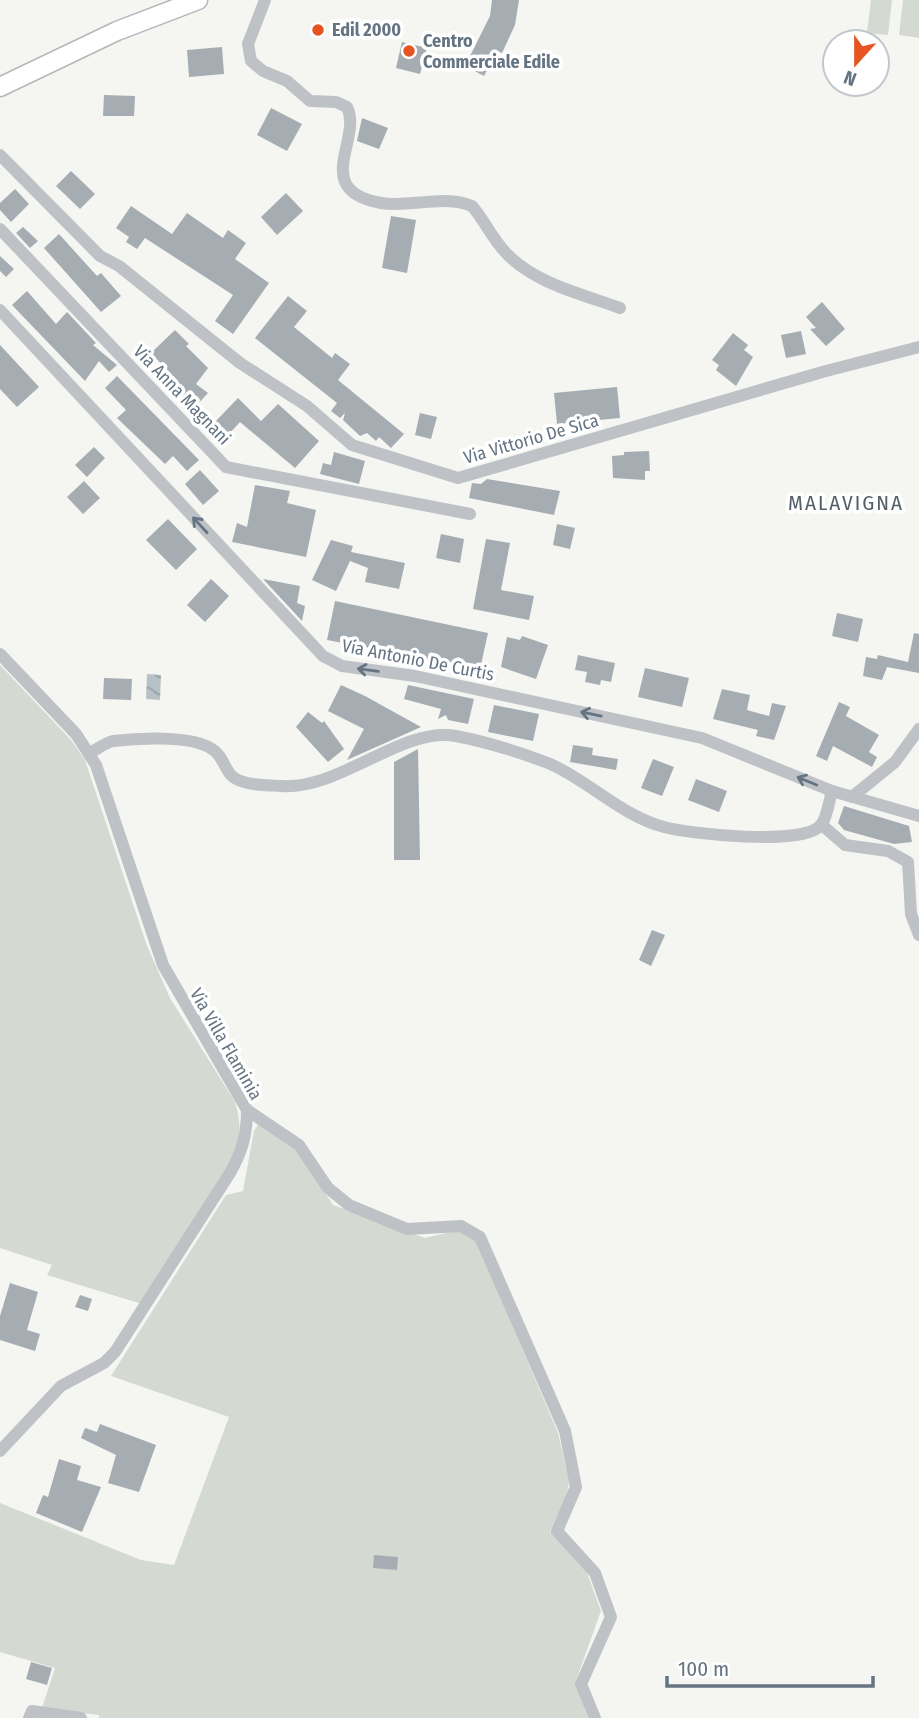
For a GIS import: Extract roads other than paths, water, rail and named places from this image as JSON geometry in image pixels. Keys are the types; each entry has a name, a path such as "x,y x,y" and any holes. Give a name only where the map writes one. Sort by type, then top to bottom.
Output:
{"main road":[{"path":"0,87 117,31 198,0"}],"street":[{"path":"265,0 248,44 251,61 263,71 287,81 310,101 336,102 347,107 351,118 341,168 344,180 355,191 385,204 447,201 472,206 501,248 520,265 546,281 620,308"},
{"name":"Via Vittorio De Sica","path":"0,155 100,256 119,266 240,363 307,406 352,445 458,478 826,371 919,347"},
{"name":"Via Anna Magnani","path":"0,229 226,467 470,514"},
{"name":"Via Antonio De Curtis","path":"0,310 323,656 342,666 415,676 702,738 832,791 919,816"},
{"name":"Via Villa Flaminia","path":"0,654 90,753 110,802 163,965 247,1110 247,1129 240,1155 115,1352 104,1363 61,1386 0,1451"},
{"path":"852,797 895,762 919,729"},
{"path":"90,753 111,741 191,740 215,750 232,776 241,782 284,787 339,775 415,740 437,735 455,736 550,764 594,792 663,827 732,835 798,836 822,825 832,791"},
{"path":"822,825 845,845 888,851 908,862 911,914 919,935"},
{"path":"247,1110 299,1145 328,1188 349,1205 407,1229 461,1226 480,1237 565,1430 576,1487 557,1531 595,1573 611,1617 582,1684 595,1718"},
{"path":"29,1718 32,1711 81,1718"}],"water":[{"path":"147,674 161,675 160,700 146,699"}],"place":[{"name":"Edil 2000","path":"318,30"},
{"name":"Centro Commerciale Edile","path":"409,51"}],"district":[{"name":"MALAVIGNA","path":"846,503"}]}
